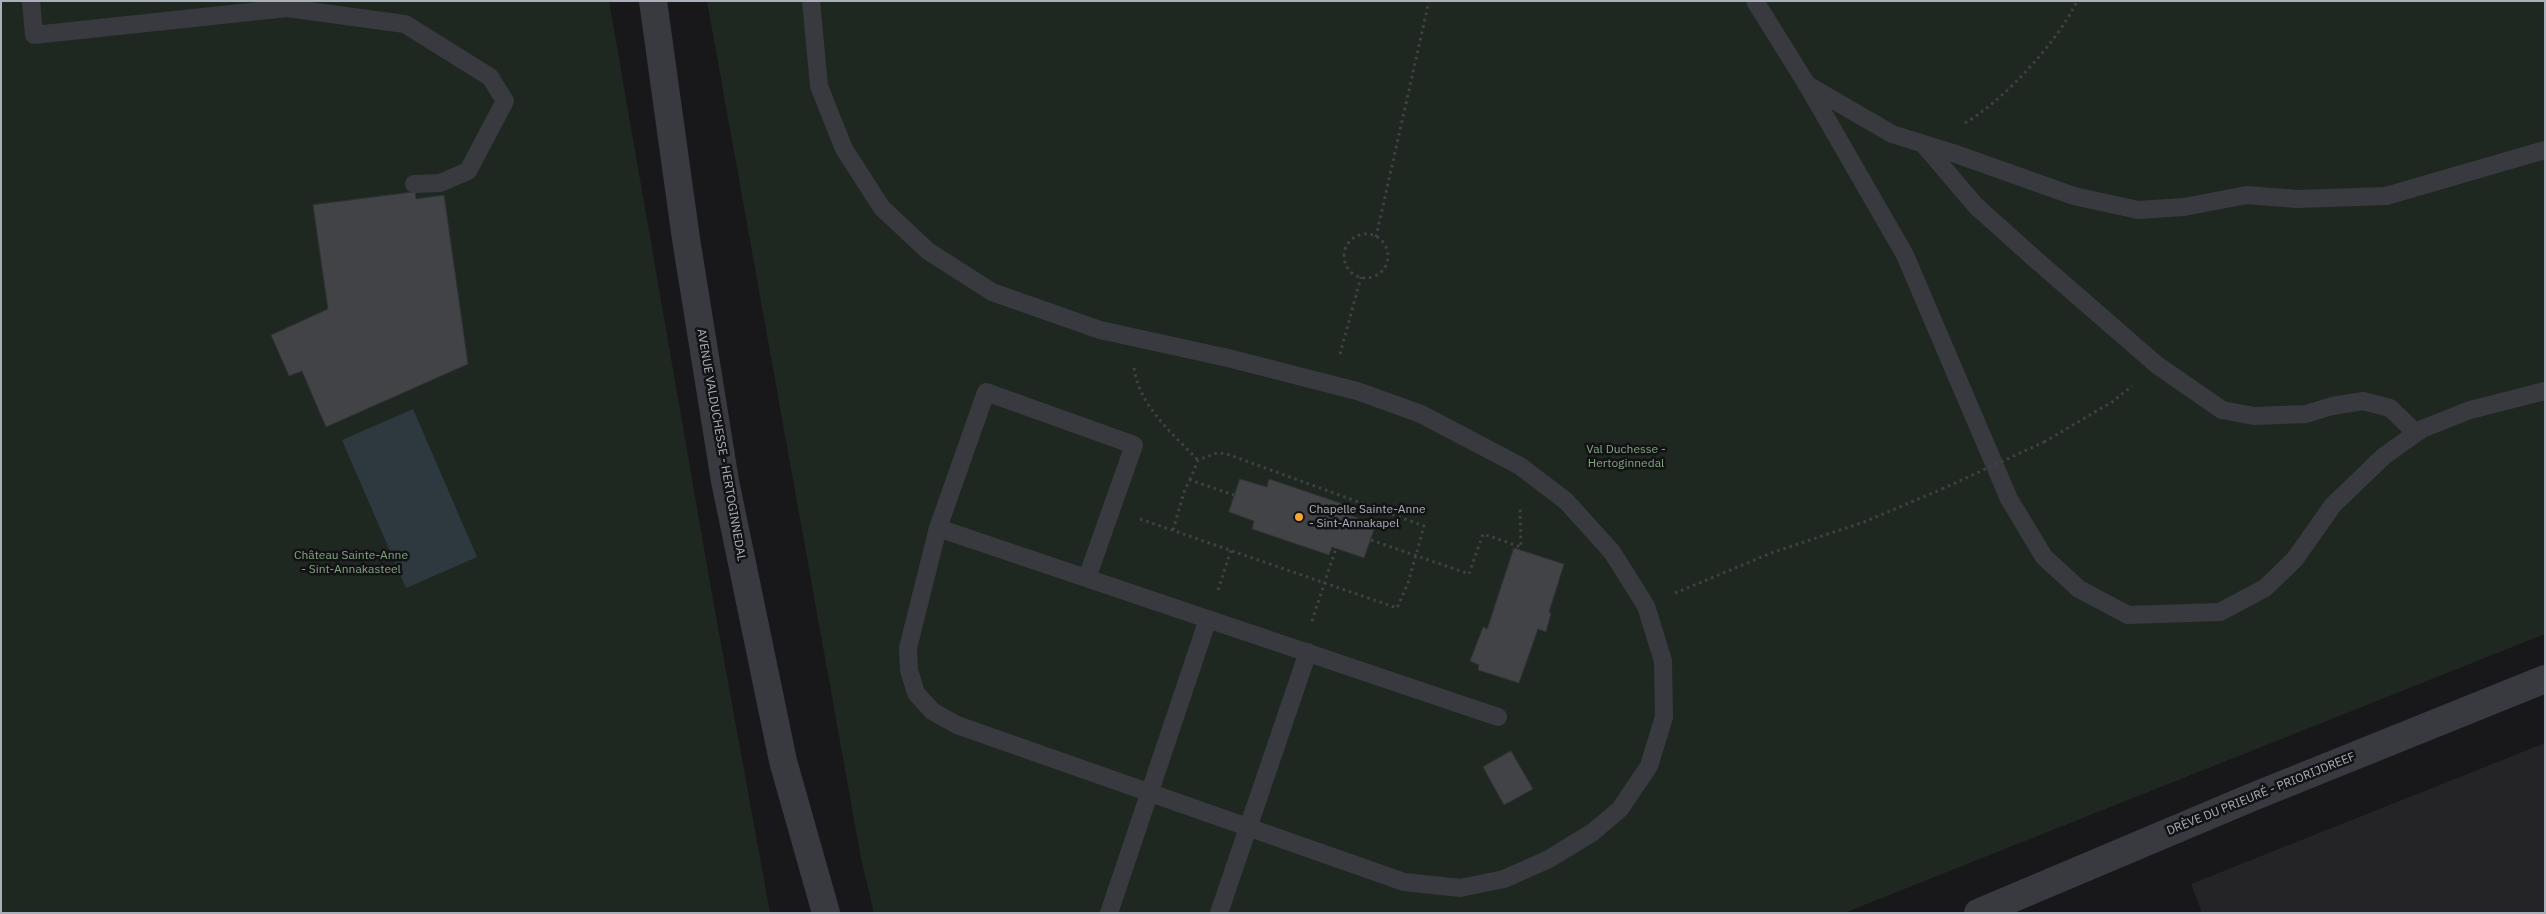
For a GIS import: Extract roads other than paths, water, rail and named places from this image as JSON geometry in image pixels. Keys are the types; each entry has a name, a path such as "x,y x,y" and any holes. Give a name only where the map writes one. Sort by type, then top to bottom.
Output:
{"street":[{"name":"AVENUE VALDUCHESSE - HERTOGINNEDAL","path":"653,1 686,239 725,481 783,761 826,913"},
{"name":"DRÈVE DU PRIEURÉ - PRIORIJDREEF","path":"1978,913 2250,798 2545,679"}],"lane":[{"path":"30,1 34,35 287,5 405,24 490,77 506,101 468,171 440,183 414,184"},
{"path":"811,1 819,86 844,148 882,208 928,251 992,292 1100,330 1228,358 1332,385 1422,414 1506,457 1566,502 1612,552 1646,606 1663,661 1664,717 1649,766 1620,809 1593,832 1549,860 1504,879 1460,888 1404,882 957,726 932,711 916,692 909,670 908,648 938,528 986,392 1134,445 1087,578"},
{"path":"1755,1 1806,83 1905,255 2008,498 2044,557 2079,589 2128,615 2220,612 2265,588 2295,559 2333,505 2384,456 2416,432 2470,410 2545,391"},
{"path":"1806,83 1892,134 2074,196 2138,210 2184,207 2247,195 2297,199 2386,196 2545,150"},
{"path":"1924,145 1976,206 2157,365 2222,410 2254,416 2306,414 2332,406 2363,401 2390,408 2416,432"},
{"path":"938,528 1498,717"},
{"path":"1109,913 1208,619"},
{"path":"1219,913 1308,652"}],"place":[{"name":"Chapelle Sainte-Anne - Sint-Annakapel","path":"1299,517"}],"park label":[{"name":"Val Duchesse - Hertoginnedal","path":"1626,457"},
{"name":"Château Sainte-Anne - Sint-Annakasteel","path":"351,563"}]}
